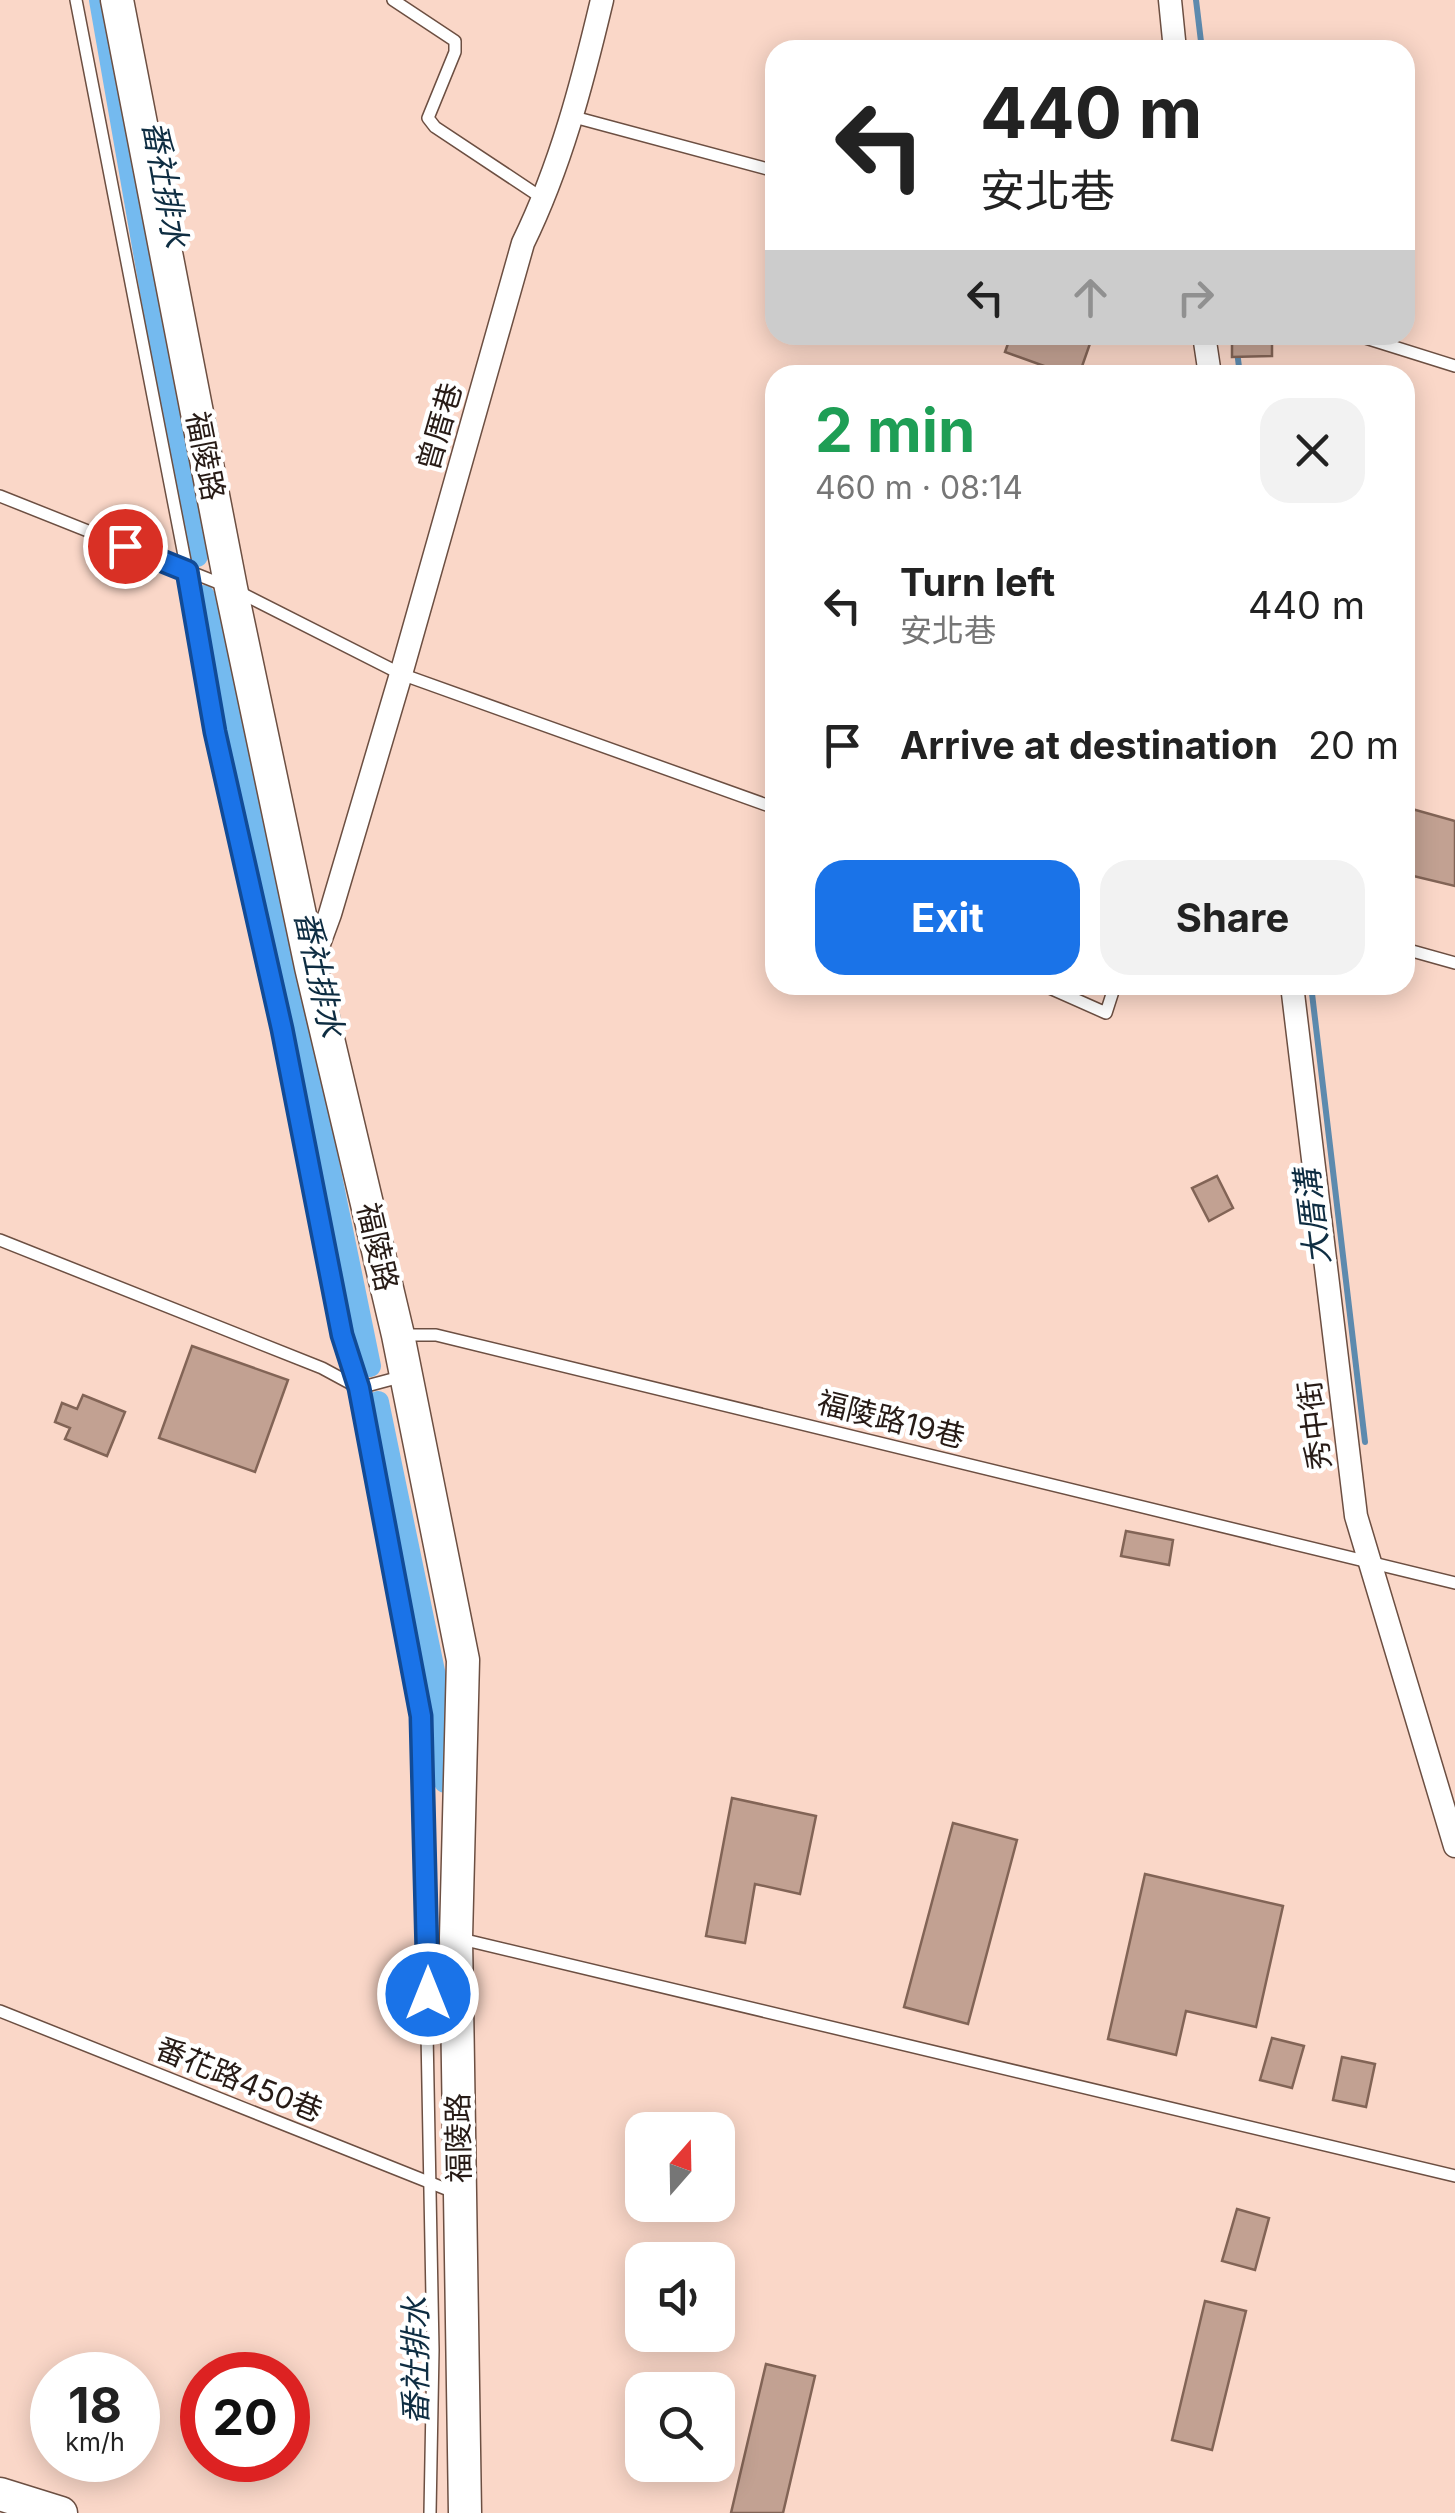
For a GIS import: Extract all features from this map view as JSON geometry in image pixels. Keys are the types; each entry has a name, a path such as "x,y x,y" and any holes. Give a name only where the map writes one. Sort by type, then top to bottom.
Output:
{"street":[{"name":"福陵路","path":"116,0 231,588 311,966 398,1335 463,1660 445,2189 465,2513"},
{"name":"曾厝巷","path":"311,966 401,674 523,244 544,200 574,117 602,0"},
{"path":"1170,0 1174,40"},
{"name":"秀中街","path":"1293,995 1356,1516 1455,1846"},
{"path":"0,2494 61,2513"}],"lane":[{"path":"76,0 215,732 282,1029 342,1335 359,1388 421,1716 427,1918 445,2189 433,2350 430,2513"},
{"path":"393,0 455,41 455,52 428,118 435,127 544,200"},
{"path":"574,117 765,168"},
{"path":"1388,345 1455,366"},
{"path":"0,496 231,588 401,674 765,804"},
{"path":"1415,952 1455,963"},
{"path":"1066,995 1106,1013 1111,995"},
{"path":"0,1240 322,1368 359,1388 404,1376"},
{"name":"福陵路19巷","path":"398,1335 436,1336 1455,1583"},
{"path":"456,1938 1455,2176"},
{"name":"番花路450巷","path":"0,2012 445,2189"}],"building":[{"path":"1007,345 1090,345 1082,365 1041,365 1005,352"},
{"path":"1232,345 1272,345 1272,356 1232,357"},
{"path":"1415,810 1455,821 1455,886 1415,876"},
{"path":"1217,1176 1233,1208 1209,1221 1192,1188"},
{"path":"192,1346 288,1380 255,1472 159,1438"},
{"path":"83,1395 125,1412 107,1456 65,1439 70,1428 55,1422 62,1403 77,1409"},
{"path":"1126,1531 1173,1540 1169,1565 1121,1556"},
{"path":"732,1798 816,1816 800,1894 755,1884 745,1943 706,1936"},
{"path":"953,1823 1017,1840 968,2024 904,2007"},
{"path":"1145,1874 1283,1906 1256,2027 1186,2011 1176,2055 1108,2039"},
{"path":"1272,2038 1304,2046 1292,2088 1260,2080"},
{"path":"1342,2057 1375,2064 1366,2107 1333,2100"},
{"path":"1237,2209 1269,2218 1255,2270 1222,2261"},
{"path":"1205,2301 1246,2311 1212,2450 1172,2440"},
{"path":"766,2364 815,2376 783,2513 731,2513"}],"waterway":[{"name":"番社排水","path":"100,0 197,556"},
{"name":"大厝溝","path":"1196,0 1201,40"},
{"name":"大厝溝","path":"1236,345 1239,365"},
{"name":"番社排水","path":"204,596 283,942 370,1366"},
{"name":"大厝溝","path":"1312,995 1365,1442"},
{"name":"番社排水","path":"378,1402 444,1719 445,1782"}],"route":[{"path":"125,546 187,571 215,732 282,1029 342,1335 359,1388 421,1716 428,1994"}]}
